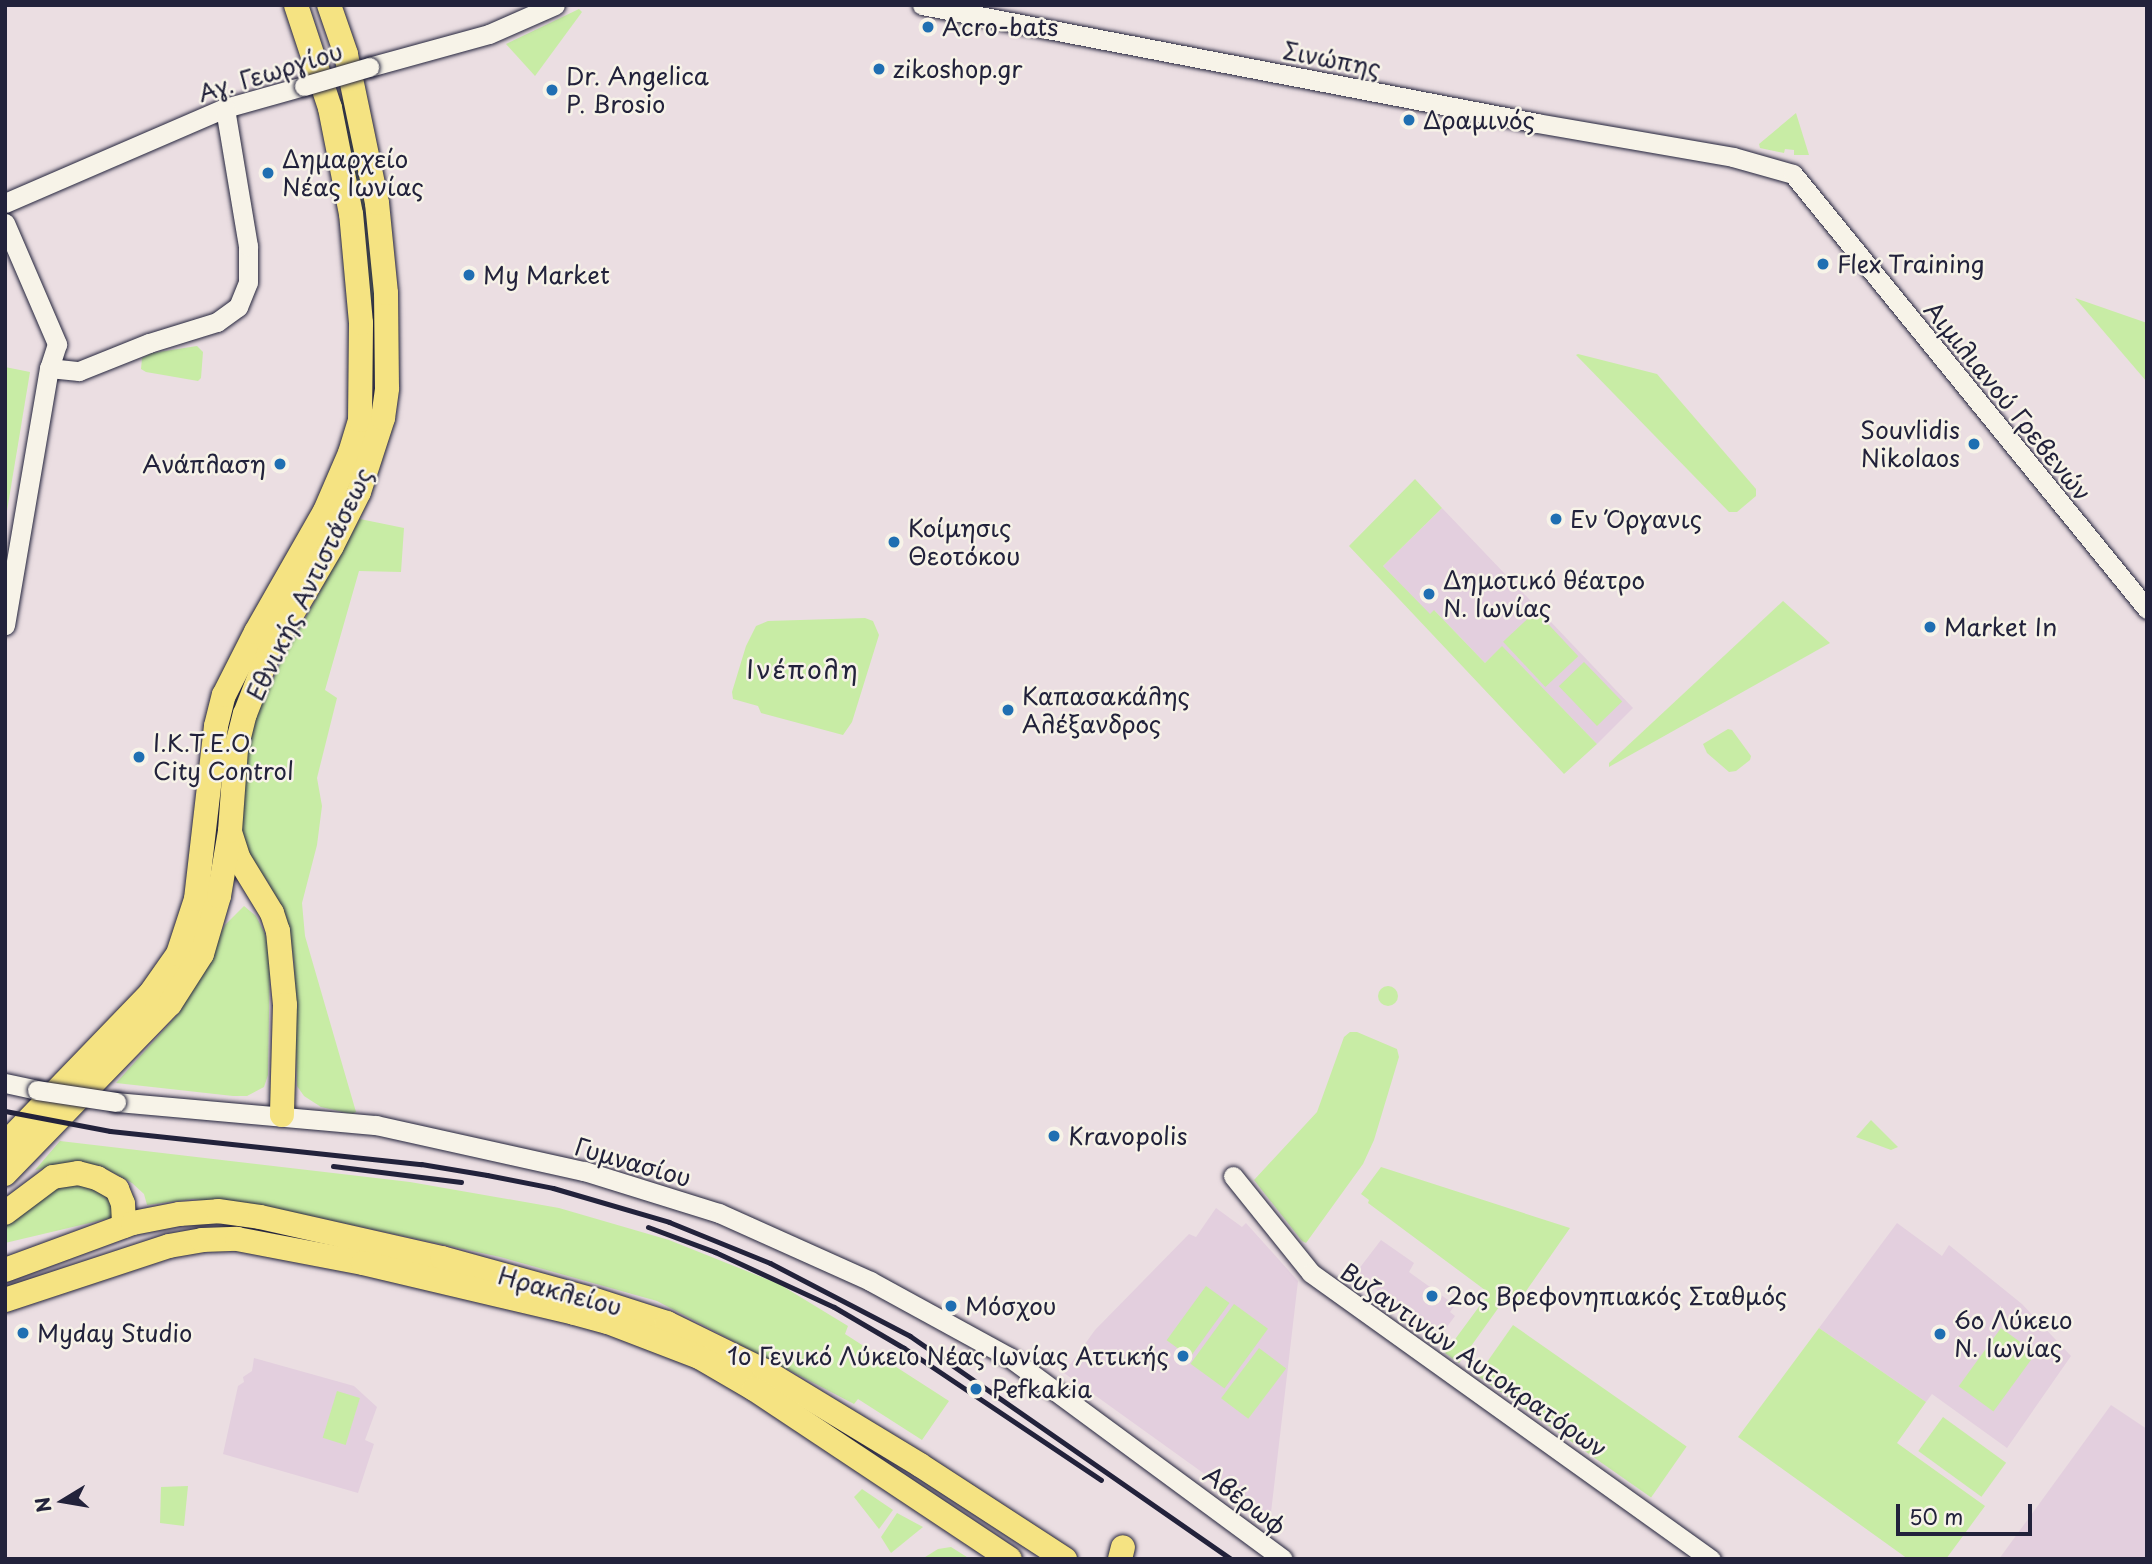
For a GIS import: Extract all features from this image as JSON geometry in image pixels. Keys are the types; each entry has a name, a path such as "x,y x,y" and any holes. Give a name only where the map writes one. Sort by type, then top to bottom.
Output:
{"main road":[{"name":"Εθνικής Αντιστάσεως","path":"5,1144 150,994 178,954 196,899 216,726 224,695 256,632 325,511 350,453 360,420 361,323 347,187 330,108 296,5"},
{"name":"Εθνικής Αντιστάσεως","path":"5,1174 170,1004 202,954 212,928 230,831 236,749 255,686 268,655 332,546 359,492 383,418 387,388 386,293 377,203 346,54 329,5"},
{"path":"230,831 239,859 263,896 278,931 283,963 282,1115"},
{"path":"212,928 220,911 237,893 263,896"},
{"path":"5,1213 53,1177 78,1173 97,1178 117,1189 123,1204 124,1226"},
{"name":"Ηρακλείου","path":"5,1270 124,1226 201,1211 260,1217 442,1258 648,1315 704,1339 765,1371 920,1465 1065,1559"},
{"name":"Ηρακλείου","path":"5,1300 151,1251 215,1238 293,1248 608,1322 699,1357 754,1389 993,1551 1010,1559"}],"street":[{"name":"Αγ. Γεωργίου","path":"5,203 225,108 489,34 555,5"},
{"name":"Σινώπης","path":"922,5 1536,123 1733,157"},
{"path":"49,368 79,371 149,343 217,322 238,307 248,282 248,246 225,108"},
{"name":"Αιμιλιανού Γρεβενών","path":"1733,157 1793,174 2147,609"},
{"path":"5,223 56,340 5,625"},
{"name":"Γυμνασίου","path":"5,1083 116,1102 376,1125 584,1171 719,1213 870,1281 1009,1357 1178,1480"},
{"name":"Βυζαντινών Αυτοκρατόρων","path":"1233,1176 1311,1273 1711,1559"},
{"name":"Αβέρωφ","path":"1178,1480 1283,1559"}],"shaded area":[{"path":"1442,508 1633,708 1597,744 1502,647 1485,663 1435,611 1430,615 1383,566"},
{"name":"1ο Γενικό Λύκειο Νέας Ιωνίας Αττικής","path":"1216,1208 1242,1227 1246,1223 1298,1281 1270,1521 1064,1373 1095,1330 1189,1234 1196,1237"},
{"name":"6ο Λύκειο Ν. Ιωνίας","path":"1897,1223 1942,1256 1949,1245 2022,1304 2071,1356 2007,1448 1932,1394 1926,1402 1819,1328"},
{"path":"1381,1240 1414,1263 1409,1272 1455,1305 1450,1312 1455,1316 1441,1335 1355,1274"},
{"path":"254,1358 354,1386 377,1407 365,1440 374,1444 358,1493 223,1454 238,1386 244,1382 243,1377 252,1371"},
{"path":"2111,1405 2147,1429 2147,1559 1999,1559"}],"green space":[{"path":"579,9 582,12 535,76 506,44"},
{"path":"348,98 370,209 383,345 373,382 366,439 348,494 313,566 251,672 234,713 225,752 213,862 200,930 222,750 233,705 339,506 363,438 368,359 376,344 355,176 338,100"},
{"path":"1796,113 1809,155 1794,155 1794,150 1785,149 1784,153 1760,148 1759,144"},
{"path":"2075,298 2147,323 2147,382"},
{"path":"197,346 203,352 201,378 198,381 141,369 142,358 152,353"},
{"path":"1576,355 1657,374 1756,489 1756,496 1737,512 1729,512"},
{"path":"5,367 30,372 5,523"},
{"path":"1415,479 1442,508 1383,566 1430,614 1434,610 1485,663 1502,646 1597,744 1564,774 1349,546"},
{"path":"360,519 404,528 401,572 359,571 325,690 337,698 317,778 322,806 317,845 302,903 305,936 356,1112 352,1114 321,1107 304,1096 297,1086 294,962 289,928 268,882 249,857 240,822 244,770 254,719 280,664"},
{"path":"1783,601 1830,643 1609,767 1609,763"},
{"path":"1536,611 1578,656 1545,687 1503,642"},
{"path":"865,618 873,621 879,635 852,722 843,735 761,713 758,706 733,699 732,692 746,646 756,626 768,621"},
{"path":"1584,662 1622,702 1597,726 1559,686"},
{"path":"1728,729 1732,730 1751,756 1750,760 1736,771 1729,772 1707,753 1703,744"},
{"path":"244,906 256,916 265,934 270,954 268,1075 264,1087 247,1096 233,1096 116,1083 180,1012 225,925"},
{"path":"1384,986 1392,986 1398,996 1392,1006 1384,1006 1378,1000 1378,992"},
{"path":"1350,1032 1357,1032 1397,1049 1399,1057 1374,1140 1363,1164 1306,1243 1254,1180 1317,1112 1344,1037"},
{"path":"1871,1120 1898,1147 1891,1150 1856,1137"},
{"path":"60,1141 410,1182 559,1208 669,1240 779,1284 848,1326 845,1334 949,1401 922,1440 858,1399 854,1404 657,1301 500,1257 288,1211 193,1199 147,1205 144,1194 132,1183 101,1166 76,1162 35,1170"},
{"path":"1381,1167 1570,1228 1515,1307 1504,1300 1459,1363 1445,1353 1489,1293 1368,1203 1369,1200 1361,1194"},
{"path":"80,1184 104,1194 111,1201 115,1217 5,1243 5,1227 25,1207 59,1187"},
{"path":"1206,1286 1229,1303 1190,1357 1167,1340"},
{"path":"1234,1304 1268,1329 1224,1389 1191,1364"},
{"path":"1513,1325 1687,1447 1651,1497 1477,1376"},
{"path":"1819,1328 1926,1402 1897,1443 1985,1506 1946,1559 1908,1559 1738,1437"},
{"path":"2001,1328 2036,1353 1993,1412 1959,1386"},
{"path":"1259,1348 1286,1368 1248,1419 1221,1398"},
{"path":"337,1391 360,1398 346,1445 323,1438"},
{"path":"1943,1417 2006,1463 1981,1497 1918,1451"},
{"path":"188,1486 184,1526 160,1523 161,1487"},
{"path":"862,1489 893,1510 879,1529 854,1497"},
{"path":"897,1513 923,1527 891,1553 881,1537"},
{"path":"951,1547 970,1559 922,1559 938,1549"}],"railway":[{"path":"5,1111 110,1131 421,1164 487,1175 553,1188 669,1222 770,1263 910,1336 1231,1559"},
{"path":"333,1166 461,1182"},
{"path":"648,1227 715,1252 834,1307 904,1348 1101,1480"}],"place":[{"name":"Acro-bats","path":"928,27"},
{"name":"zikoshop.gr","path":"879,69"},
{"name":"Dr. Angelica P. Brosio","path":"552,90"},
{"name":"Δραμινός","path":"1409,120"},
{"name":"Δημαρχείο Νέας Ιωνίας","path":"268,173"},
{"name":"Flex Training","path":"1823,264"},
{"name":"My Market","path":"469,275"},
{"name":"Souvlidis Nikolaos","path":"1974,444"},
{"name":"Ανάπλαση","path":"280,464"},
{"name":"Εν Όργανις","path":"1556,519"},
{"name":"Κοίμησις Θεοτόκου","path":"894,542"},
{"name":"Δημοτικό θέατρο Ν. Ιωνίας","path":"1429,594"},
{"name":"Market In","path":"1930,627"},
{"name":"Καπασακάλης Αλέξανδρος","path":"1008,710"},
{"name":"I.Κ.Τ.Ε.Ο. City Control","path":"139,757"},
{"name":"Kravopolis","path":"1054,1136"},
{"name":"2ος Βρεφονηπιακός Σταθμός","path":"1432,1296"},
{"name":"Μόσχου","path":"951,1306"},
{"name":"Myday Studio","path":"23,1333"},
{"name":"6ο Λύκειο Ν. Ιωνίας","path":"1940,1334"},
{"name":"1ο Γενικό Λύκειο Νέας Ιωνίας Αττικής","path":"1183,1356"},
{"name":"Pefkakia","path":"976,1389"}],"district":[{"name":"Ινέπολη","path":"803,669"}]}
